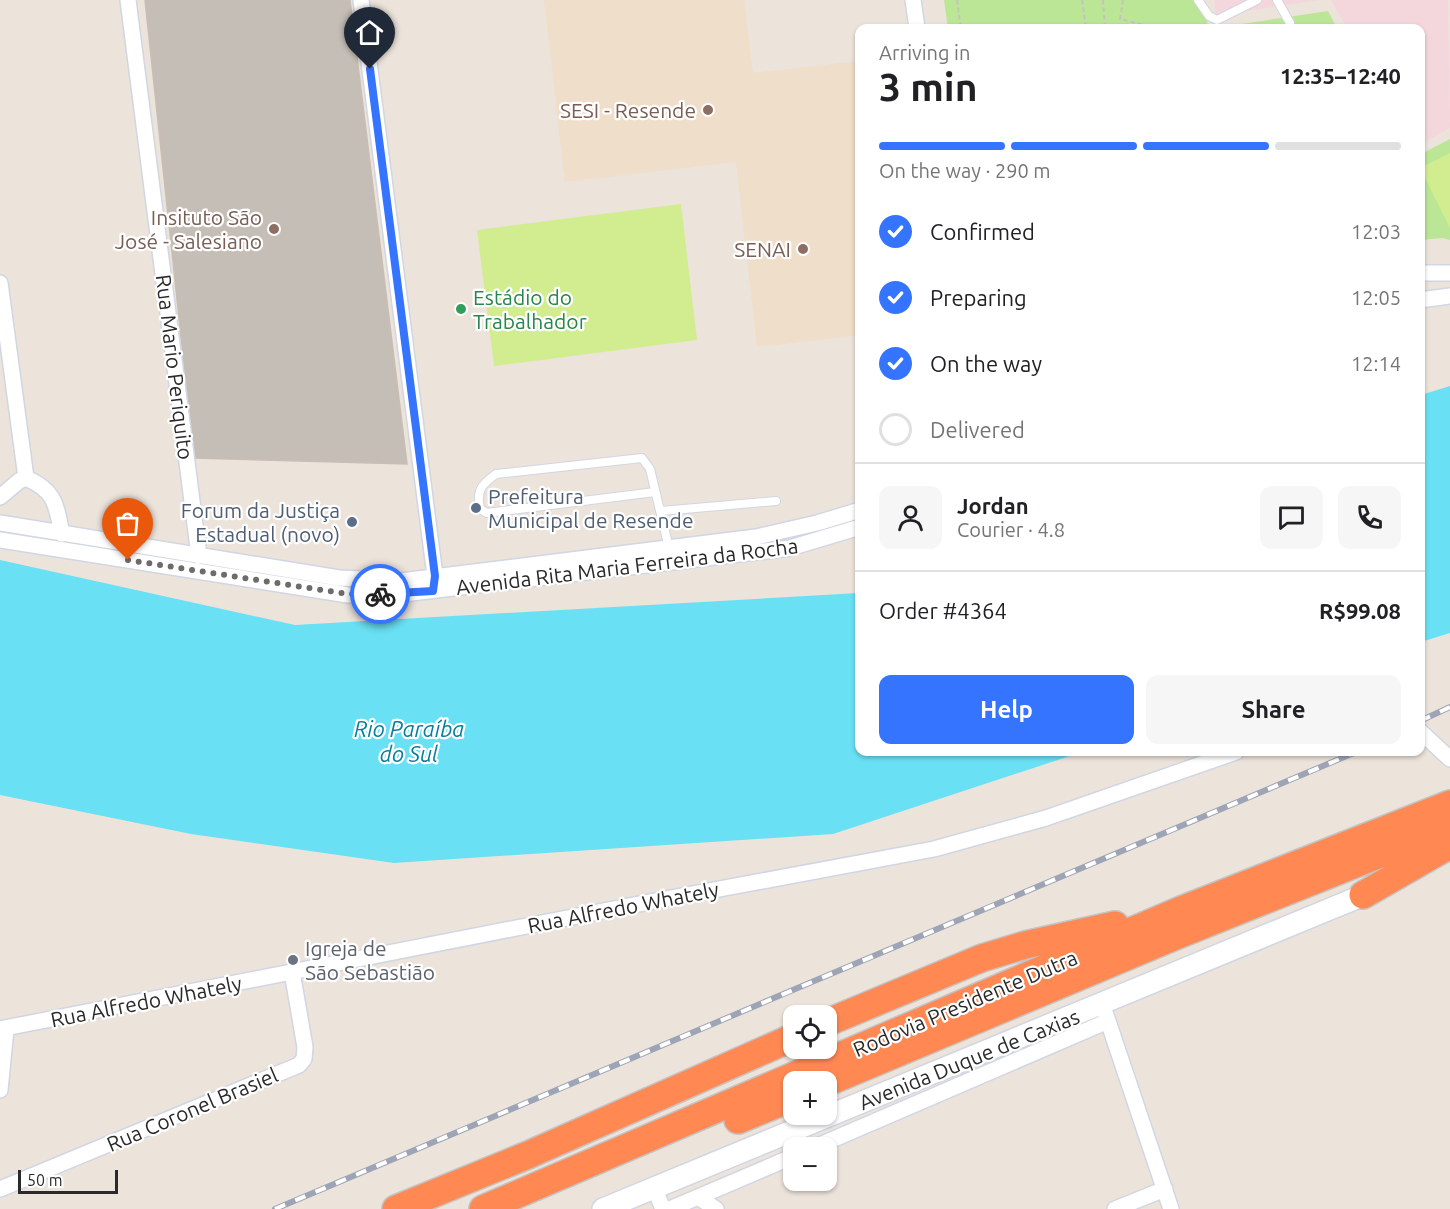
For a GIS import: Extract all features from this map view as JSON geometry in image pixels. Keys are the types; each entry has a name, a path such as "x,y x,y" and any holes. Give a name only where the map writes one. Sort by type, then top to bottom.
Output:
{"highway":[{"name":"Rodovia Presidente Dutra","path":"483,1209 1181,910 1450,804"},
{"name":"Rodovia Presidente Dutra","path":"837,1078 1178,935 1450,826"},
{"path":"1363,895 1450,845"},
{"path":"837,1018 982,958 1025,945 1181,910"},
{"path":"396,1209 528,1155 783,1042"},
{"path":"527,1209 783,1102"},
{"path":"475,1209 528,1155"}],"street":[{"name":"Rua Mario Periquito","path":"128,0 199,556"},
{"path":"361,0 434,583"},
{"path":"913,0 916,24"},
{"path":"1425,273 1450,273"},
{"path":"0,283 4,343 26,478"},
{"path":"1425,299 1450,296"},
{"path":"0,497 12,485 26,478"},
{"path":"26,478 42,485 55,501 62,534"},
{"name":"Avenida Rita Maria Ferreira da Rocha","path":"0,540 348,594 403,594 434,583 756,537 855,512"},
{"name":"Avenida Rita Maria Ferreira da Rocha","path":"0,523 339,578 434,583 790,548 855,528"},
{"path":"1425,736 1450,759"},
{"name":"Rua Alfredo Whately","path":"3,1029 934,849 1046,818 1224,756"},
{"name":"Avenida Duque de Caxias","path":"837,1137 1363,895 1450,859"},
{"name":"Rua Coronel Brasiel","path":"0,1189 298,1065 304,1059 305,1047 292,972"},
{"path":"1105,1012 1171,1209"},
{"name":"Avenida Duque de Caxias","path":"603,1209 654,1186 1105,1012"},
{"path":"0,1090 3,1029"},
{"path":"670,1209 783,1161"},
{"path":"708,1165 719,1188"},
{"path":"654,1186 663,1209"},
{"path":"1115,1209 1165,1190"},
{"path":"698,1197 716,1209"}],"lane":[{"path":"1198,0 1209,16 1217,20 1257,0"},
{"path":"1277,0 1290,23"},
{"path":"655,492 487,513 480,508 477,495 483,483 496,474 642,458 650,469 669,548"},
{"path":"661,511 776,501"}],"path":[{"path":"957,0 960,24"},
{"path":"1082,0 1085,24"},
{"path":"1102,0 1105,24"},
{"path":"1124,0 1120,19 1140,24"}],"shaded area":[{"name":"SESI - Resende","path":"544,0 744,0 753,73 855,61 855,335 757,347 736,162 565,182"},
{"path":"1214,0 1319,0 1216,16"},
{"path":"1331,0 1448,0 1450,128 1425,142 1425,24 1345,24"}],"green space":[{"path":"944,0 1204,0 1207,24 947,24"},
{"path":"1328,11 1335,24 1242,24"},
{"path":"1450,139 1450,240 1442,238 1425,240 1425,152"},
{"path":"1450,153 1450,228 1425,178 1425,166"},
{"path":"681,204 697,340 494,366 477,230"}],"water":[{"path":"1450,386 1450,633 1425,641 1425,394"},
{"name":"Rio Paraíba do Sul","path":"0,560 295,625 855,593 855,756 1070,756 833,834 394,863 191,834 0,795"}],"building":[{"name":"Insituto São José - Salesiano","path":"145,0 350,0 407,464 194,458"}],"railway":[{"path":"1425,719 1450,707"},
{"path":"275,1209 1347,756"}],"way so far":[{"path":"128,560 348,594 380,594"}],"place":[{"name":"SESI - Resende","path":"708,110"},
{"name":"Insituto São José - Salesiano","path":"274,229"},
{"name":"SENAI","path":"803,249"},
{"name":"Estádio do Trabalhador","path":"461,309"},
{"name":"Prefeitura Municipal de Resende","path":"476,508"},
{"name":"Forum da Justiça Estadual (novo)","path":"352,522"},
{"name":"Igreja de São Sebastião","path":"293,960"}],"route":[{"path":"370,69 435,576 433,591 380,594"}]}
